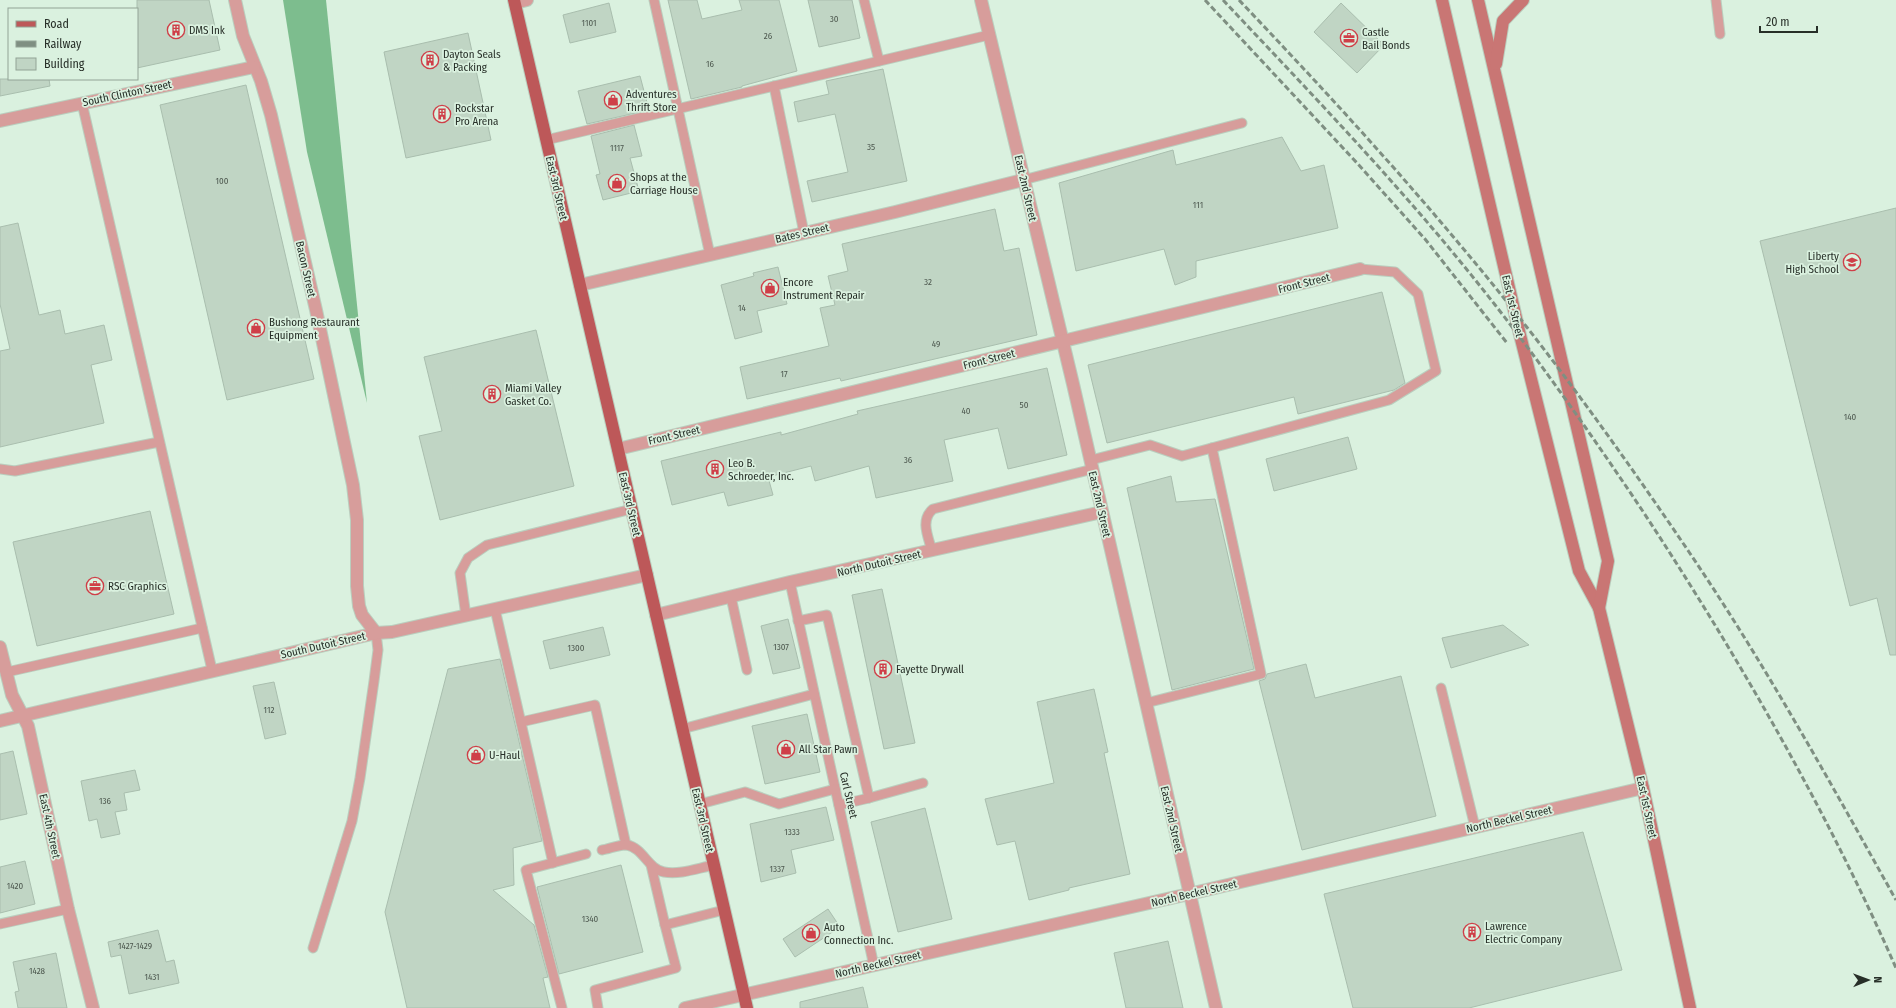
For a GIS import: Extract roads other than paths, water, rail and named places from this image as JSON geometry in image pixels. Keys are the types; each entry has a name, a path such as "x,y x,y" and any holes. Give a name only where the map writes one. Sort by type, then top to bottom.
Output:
{"main road":[{"name":"East 1st Street","path":"1442,0 1520,334 1579,571 1599,608 1643,788 1690,1008"},
{"name":"East 1st Street","path":"1478,0 1608,561 1599,608"},
{"path":"1495,74 1503,21 1523,0"},
{"name":"East 3rd Street","path":"514,1 747,1008"}],"street":[{"name":"Bacon Street","path":"235,0 243,36 254,67 261,81 273,123 353,484 358,520 357,586 359,606 362,615 376,634"},
{"path":"514,1 527,0"},
{"name":"East 2nd Street","path":"981,0 1092,465 1216,1008"},
{"name":"South Clinton Street","path":"0,121 254,67"},
{"name":"Bates Street","path":"580,285 1023,180"},
{"name":"Front Street","path":"618,449 1360,269"},
{"name":"North Dutoit Street","path":"656,615 790,582 1102,512"},
{"name":"South Dutoit Street","path":"0,721 212,670 466,616 647,575"},
{"name":"East 4th Street","path":"0,648 12,695 28,726 68,909 93,1008"},
{"name":"North Beckel Street","path":"685,1008 1189,894 1643,788"}],"lane":[{"path":"654,0 710,255"},
{"path":"864,0 879,61"},
{"path":"1716,0 1720,34"},
{"path":"546,140 989,35"},
{"path":"774,86 804,233"},
{"path":"82,103 212,670"},
{"path":"1023,180 1242,123"},
{"path":"932,551 925,521 928,514 933,509 1092,465 1150,444 1182,456 1389,400 1436,371 1418,294 1395,272 1360,269"},
{"path":"0,469 15,471 159,442"},
{"path":"1146,703 1261,674 1212,448"},
{"path":"466,616 460,573 468,558 487,545 632,509"},
{"name":"Carl Street","path":"790,582 874,966"},
{"path":"731,597 746,670"},
{"path":"495,609 553,863"},
{"path":"798,621 827,615 869,798"},
{"path":"7,672 202,628"},
{"path":"314,948 352,821 360,778 378,650 376,634"},
{"path":"1441,688 1474,827"},
{"path":"682,728 814,694"},
{"path":"521,722 595,705 626,844"},
{"path":"839,805 923,783"},
{"path":"700,804 745,792 778,804 835,789"},
{"path":"602,850 626,844 637,850 651,865 663,872 679,873 714,865"},
{"path":"562,1008 526,870 586,854"},
{"path":"598,1008 595,990 676,968 651,865"},
{"path":"0,924 68,909"},
{"path":"665,924 724,910"}],"railway":[{"path":"1205,0 1357,163 1425,239 1507,343"},
{"path":"1223,0 1343,128 1431,226 1507,321 1599,446 1678,565 1779,734 1840,850 1896,968"},
{"path":"1239,0 1352,121 1434,214 1521,320 1579,396 1717,594 1796,724 1896,900"}],"place":[{"name":"DMS Ink","path":"176,30"},
{"name":"Castle Bail Bonds","path":"1349,38"},
{"name":"Dayton Seals & Packing","path":"430,60"},
{"name":"Adventures Thrift Store","path":"613,100"},
{"name":"Rockstar Pro Arena","path":"442,114"},
{"name":"Shops at the Carriage House","path":"617,183"},
{"name":"Liberty High School","path":"1852,262"},
{"name":"Encore Instrument Repair","path":"770,288"},
{"name":"Bushong Restaurant Equipment","path":"256,328"},
{"name":"Miami Valley Gasket Co.","path":"492,394"},
{"name":"Leo B. Schroeder, Inc.","path":"715,469"},
{"name":"RSC Graphics","path":"95,586"},
{"name":"Fayette Drywall","path":"883,669"},
{"name":"All Star Pawn","path":"786,749"},
{"name":"U-Haul","path":"476,755"},
{"name":"Lawrence Electric Company","path":"1472,932"},
{"name":"Auto Connection Inc.","path":"811,933"}]}
